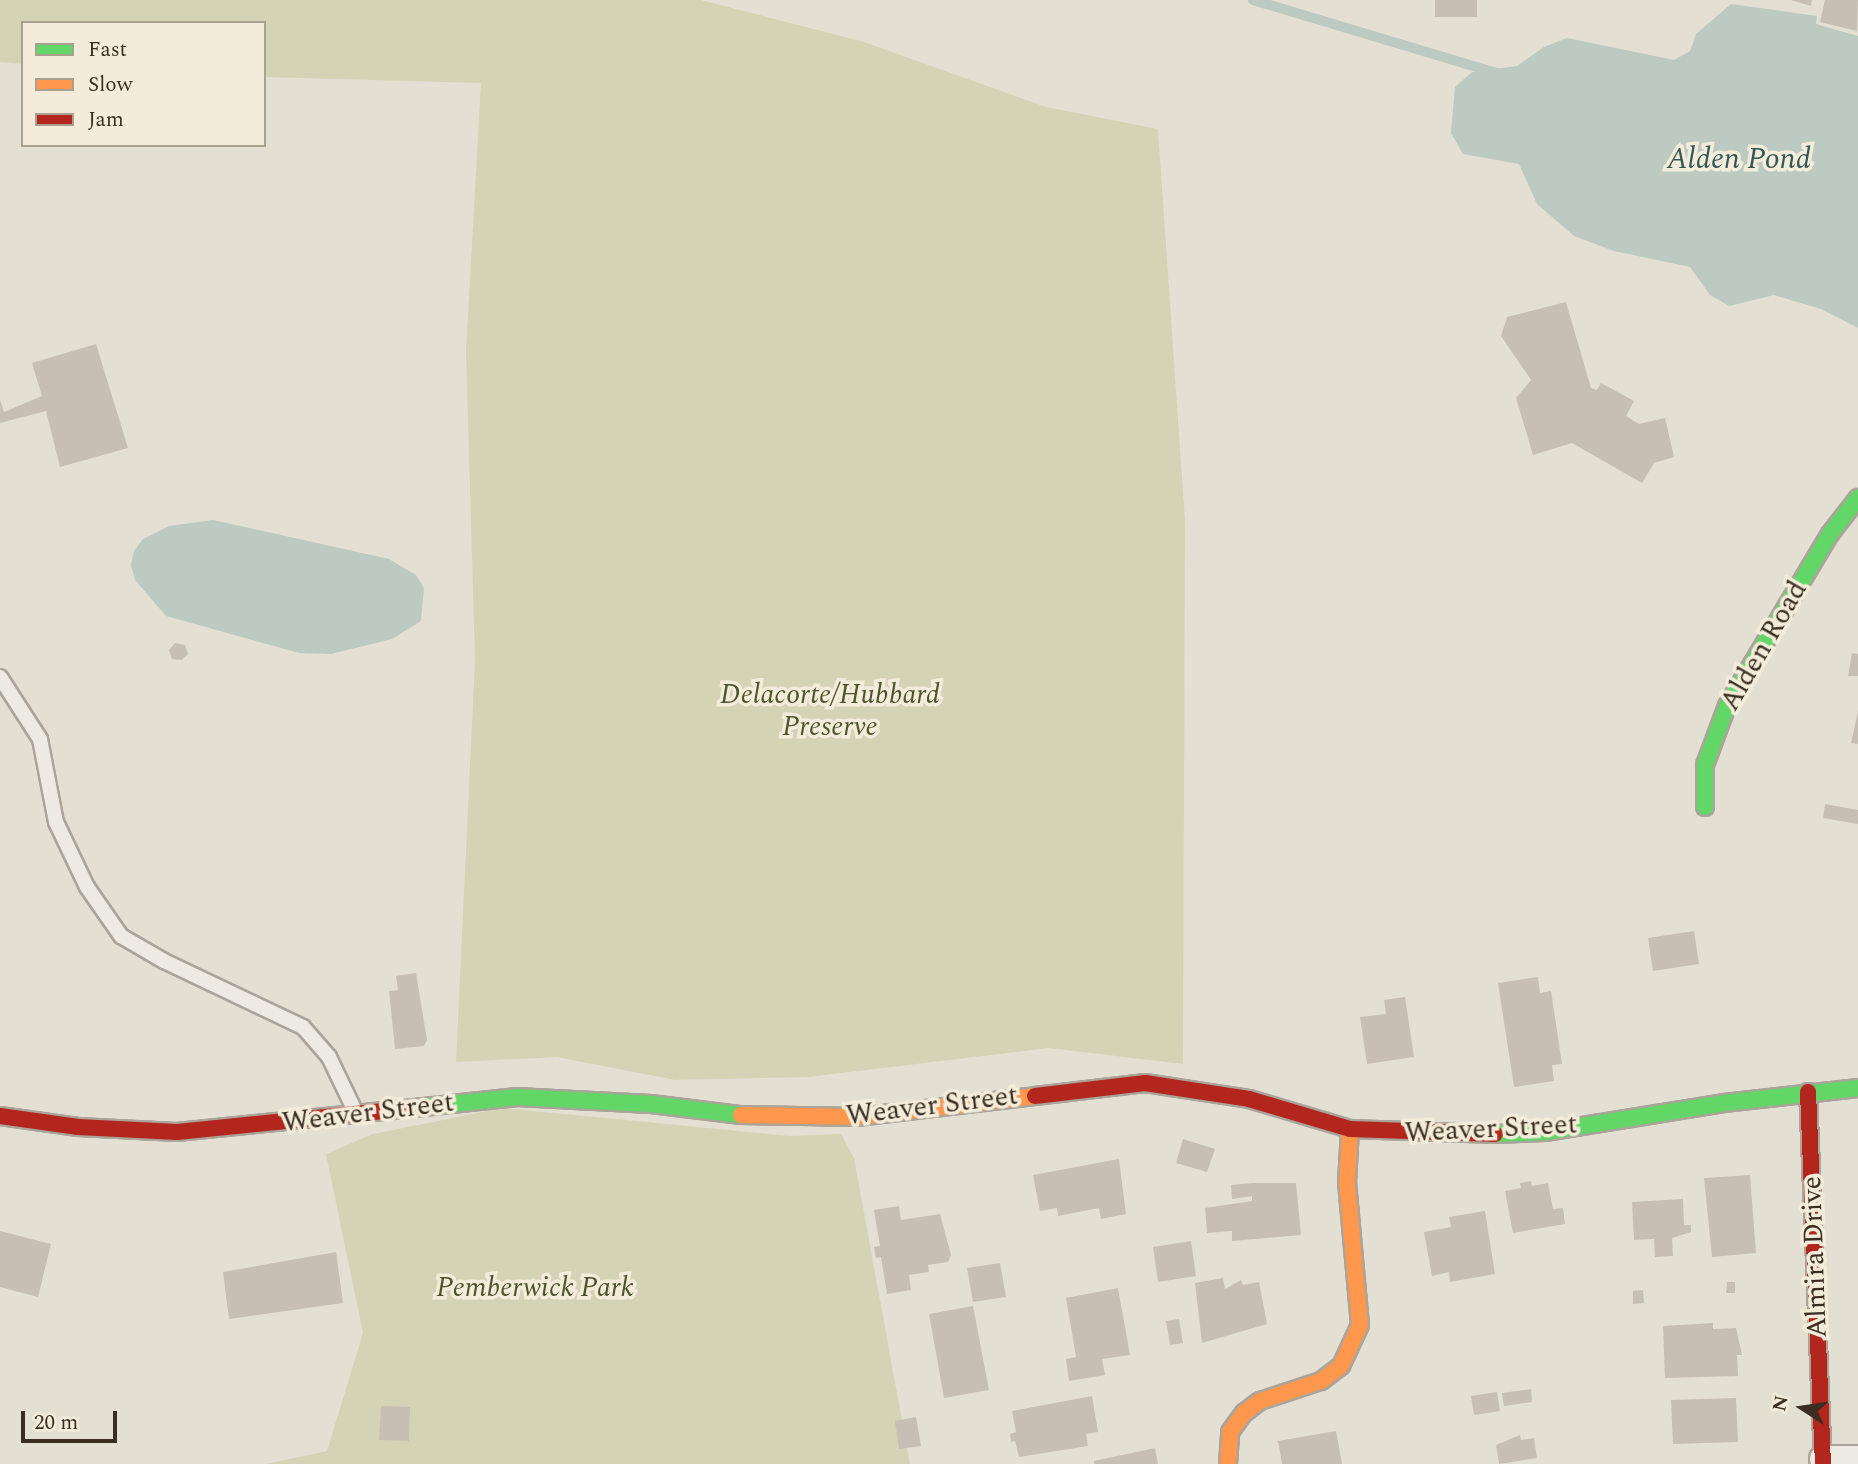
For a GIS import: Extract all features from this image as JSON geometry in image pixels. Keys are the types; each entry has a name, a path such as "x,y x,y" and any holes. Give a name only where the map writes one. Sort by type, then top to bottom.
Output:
{"street":[{"name":"Alden Road","path":"1705,807 1706,765 1727,706 1830,534 1858,498"},
{"name":"Weaver Street","path":"0,1116 78,1127 177,1132 517,1097 651,1104 723,1115 857,1117 1145,1083 1249,1099 1350,1129 1478,1135 1545,1132 1808,1092 1858,1088"},
{"name":"Almira Drive","path":"1808,1092 1823,1462"},
{"path":"1228,1464 1230,1432 1244,1413 1260,1401 1321,1381 1341,1366 1360,1325 1347,1183 1350,1129"},
{"path":"1823,1462 1858,1459"}],"lane":[{"path":"0,677 40,739 56,822 87,887 121,936 164,961 303,1027 329,1057 357,1115"}],"green space":[{"name":"Delacorte/Hubbard Preserve","path":"0,0 701,0 864,42 1046,107 1158,129 1185,521 1183,1064 1049,1048 808,1077 675,1080 557,1057 456,1062 475,660 466,351 481,83 266,77 266,21 21,21 21,64 0,62"},
{"name":"Pemberwick Park","path":"502,1108 789,1136 841,1134 854,1158 910,1464 266,1464 327,1451 363,1333 326,1154 373,1134"}],"water":[{"name":"Alden Pond","path":"1731,4 1817,16 1816,24 1858,36 1858,328 1821,309 1774,295 1729,306 1710,295 1690,267 1614,251 1574,236 1537,204 1519,164 1463,154 1451,133 1455,87 1472,72 1517,66 1544,47 1567,38 1674,60 1690,51 1696,34"},
{"path":"213,520 389,559 416,575 424,588 421,621 392,639 331,654 299,653 166,616 135,580 131,565 134,551 143,539 169,526"}],"building":[{"path":"1435,0 1477,0 1477,17 1435,17"},
{"path":"1791,0 1812,0 1811,6"},
{"path":"1825,0 1858,0 1857,31 1820,22"},
{"path":"1566,302 1591,388 1597,390 1601,383 1634,401 1626,416 1639,424 1665,418 1674,457 1654,463 1642,483 1572,443 1533,455 1516,398 1531,380 1501,336 1507,317"},
{"path":"96,344 128,448 60,467 46,411 0,423 0,400 4,412 42,396 32,363"},
{"path":"175,643 185,645 188,654 182,660 172,659 169,650"},
{"path":"1852,653 1858,654 1858,676 1848,676"},
{"path":"1858,711 1858,744 1851,743"},
{"path":"1825,804 1858,810 1858,824 1823,818"},
{"path":"1694,931 1699,964 1653,971 1648,938"},
{"path":"416,973 427,1040 424,1046 395,1049 389,991 398,990 396,976"},
{"path":"1538,977 1540,993 1551,991 1562,1064 1552,1065 1554,1081 1514,1087 1498,983"},
{"path":"1405,997 1414,1057 1367,1064 1360,1017 1386,1014 1384,1000"},
{"path":"1183,1139 1215,1149 1207,1172 1176,1163"},
{"path":"1119,1159 1126,1214 1101,1219 1099,1208 1058,1216 1057,1208 1040,1211 1033,1175"},
{"path":"1750,1175 1756,1253 1712,1257 1704,1178"},
{"path":"1531,1181 1532,1186 1548,1183 1553,1209 1563,1208 1565,1224 1513,1233 1505,1191 1521,1188 1520,1183"},
{"path":"1296,1183 1301,1235 1232,1241 1232,1231 1207,1233 1205,1208 1252,1201 1252,1196 1232,1199 1231,1185"},
{"path":"1683,1199 1684,1225 1691,1225 1691,1232 1672,1238 1673,1256 1655,1257 1654,1239 1634,1240 1632,1202"},
{"path":"899,1206 901,1220 940,1214 951,1255 948,1262 928,1265 929,1272 909,1275 911,1290 887,1294 881,1257 876,1258 874,1247 880,1246 874,1210"},
{"path":"1485,1211 1495,1274 1450,1282 1449,1272 1432,1276 1424,1232 1451,1227 1449,1217"},
{"path":"0,1231 51,1244 38,1297 0,1287"},
{"path":"1191,1241 1196,1276 1158,1282 1153,1247"},
{"path":"336,1252 343,1303 229,1319 223,1272"},
{"path":"1000,1263 1006,1297 973,1302 967,1268"},
{"path":"1223,1278 1225,1289 1241,1280 1243,1285 1259,1282 1267,1324 1202,1343 1195,1283"},
{"path":"1727,1282 1735,1282 1735,1293 1726,1293"},
{"path":"1118,1288 1130,1355 1102,1359 1105,1375 1069,1381 1066,1359 1076,1357 1066,1298"},
{"path":"1643,1290 1644,1303 1633,1304 1633,1291"},
{"path":"973,1306 989,1390 944,1398 929,1314"},
{"path":"1179,1319 1183,1343 1170,1345 1166,1321"},
{"path":"1713,1323 1713,1329 1736,1328 1742,1355 1737,1355 1738,1376 1665,1378 1663,1326"},
{"path":"1531,1389 1532,1402 1504,1406 1502,1393"},
{"path":"1497,1392 1500,1411 1474,1415 1471,1396"},
{"path":"1092,1396 1098,1432 1086,1434 1088,1446 1019,1457 1015,1441 1011,1442 1010,1434 1016,1432 1012,1411"},
{"path":"1736,1398 1738,1442 1673,1444 1671,1400"},
{"path":"381,1406 410,1407 409,1441 379,1440"},
{"path":"916,1417 921,1446 899,1449 895,1421"},
{"path":"1336,1431 1342,1464 1282,1464 1278,1441"},
{"path":"1520,1435 1521,1440 1534,1438 1537,1458 1499,1464 1496,1445"},
{"path":"1155,1448 1158,1464 1094,1464 1094,1461"}],"waterway":[{"path":"1253,0 1497,73"}],"traffic: fast":[{"path":"1705,807 1705,765 1727,706 1830,534 1858,498"},
{"path":"1495,1134 1545,1132 1724,1103 1858,1088"},
{"path":"414,1108 517,1097 651,1104 741,1115"}],"traffic: slow":[{"path":"741,1115 857,1117 1035,1096"},
{"path":"1228,1464 1230,1432 1244,1413 1260,1401 1321,1381 1341,1366 1360,1325 1347,1183 1350,1129"}],"traffic: jam":[{"path":"1035,1096 1145,1083 1249,1099 1350,1129 1495,1134"},
{"path":"1808,1092 1823,1464"},
{"path":"0,1116 78,1127 177,1132 414,1108"}]}
